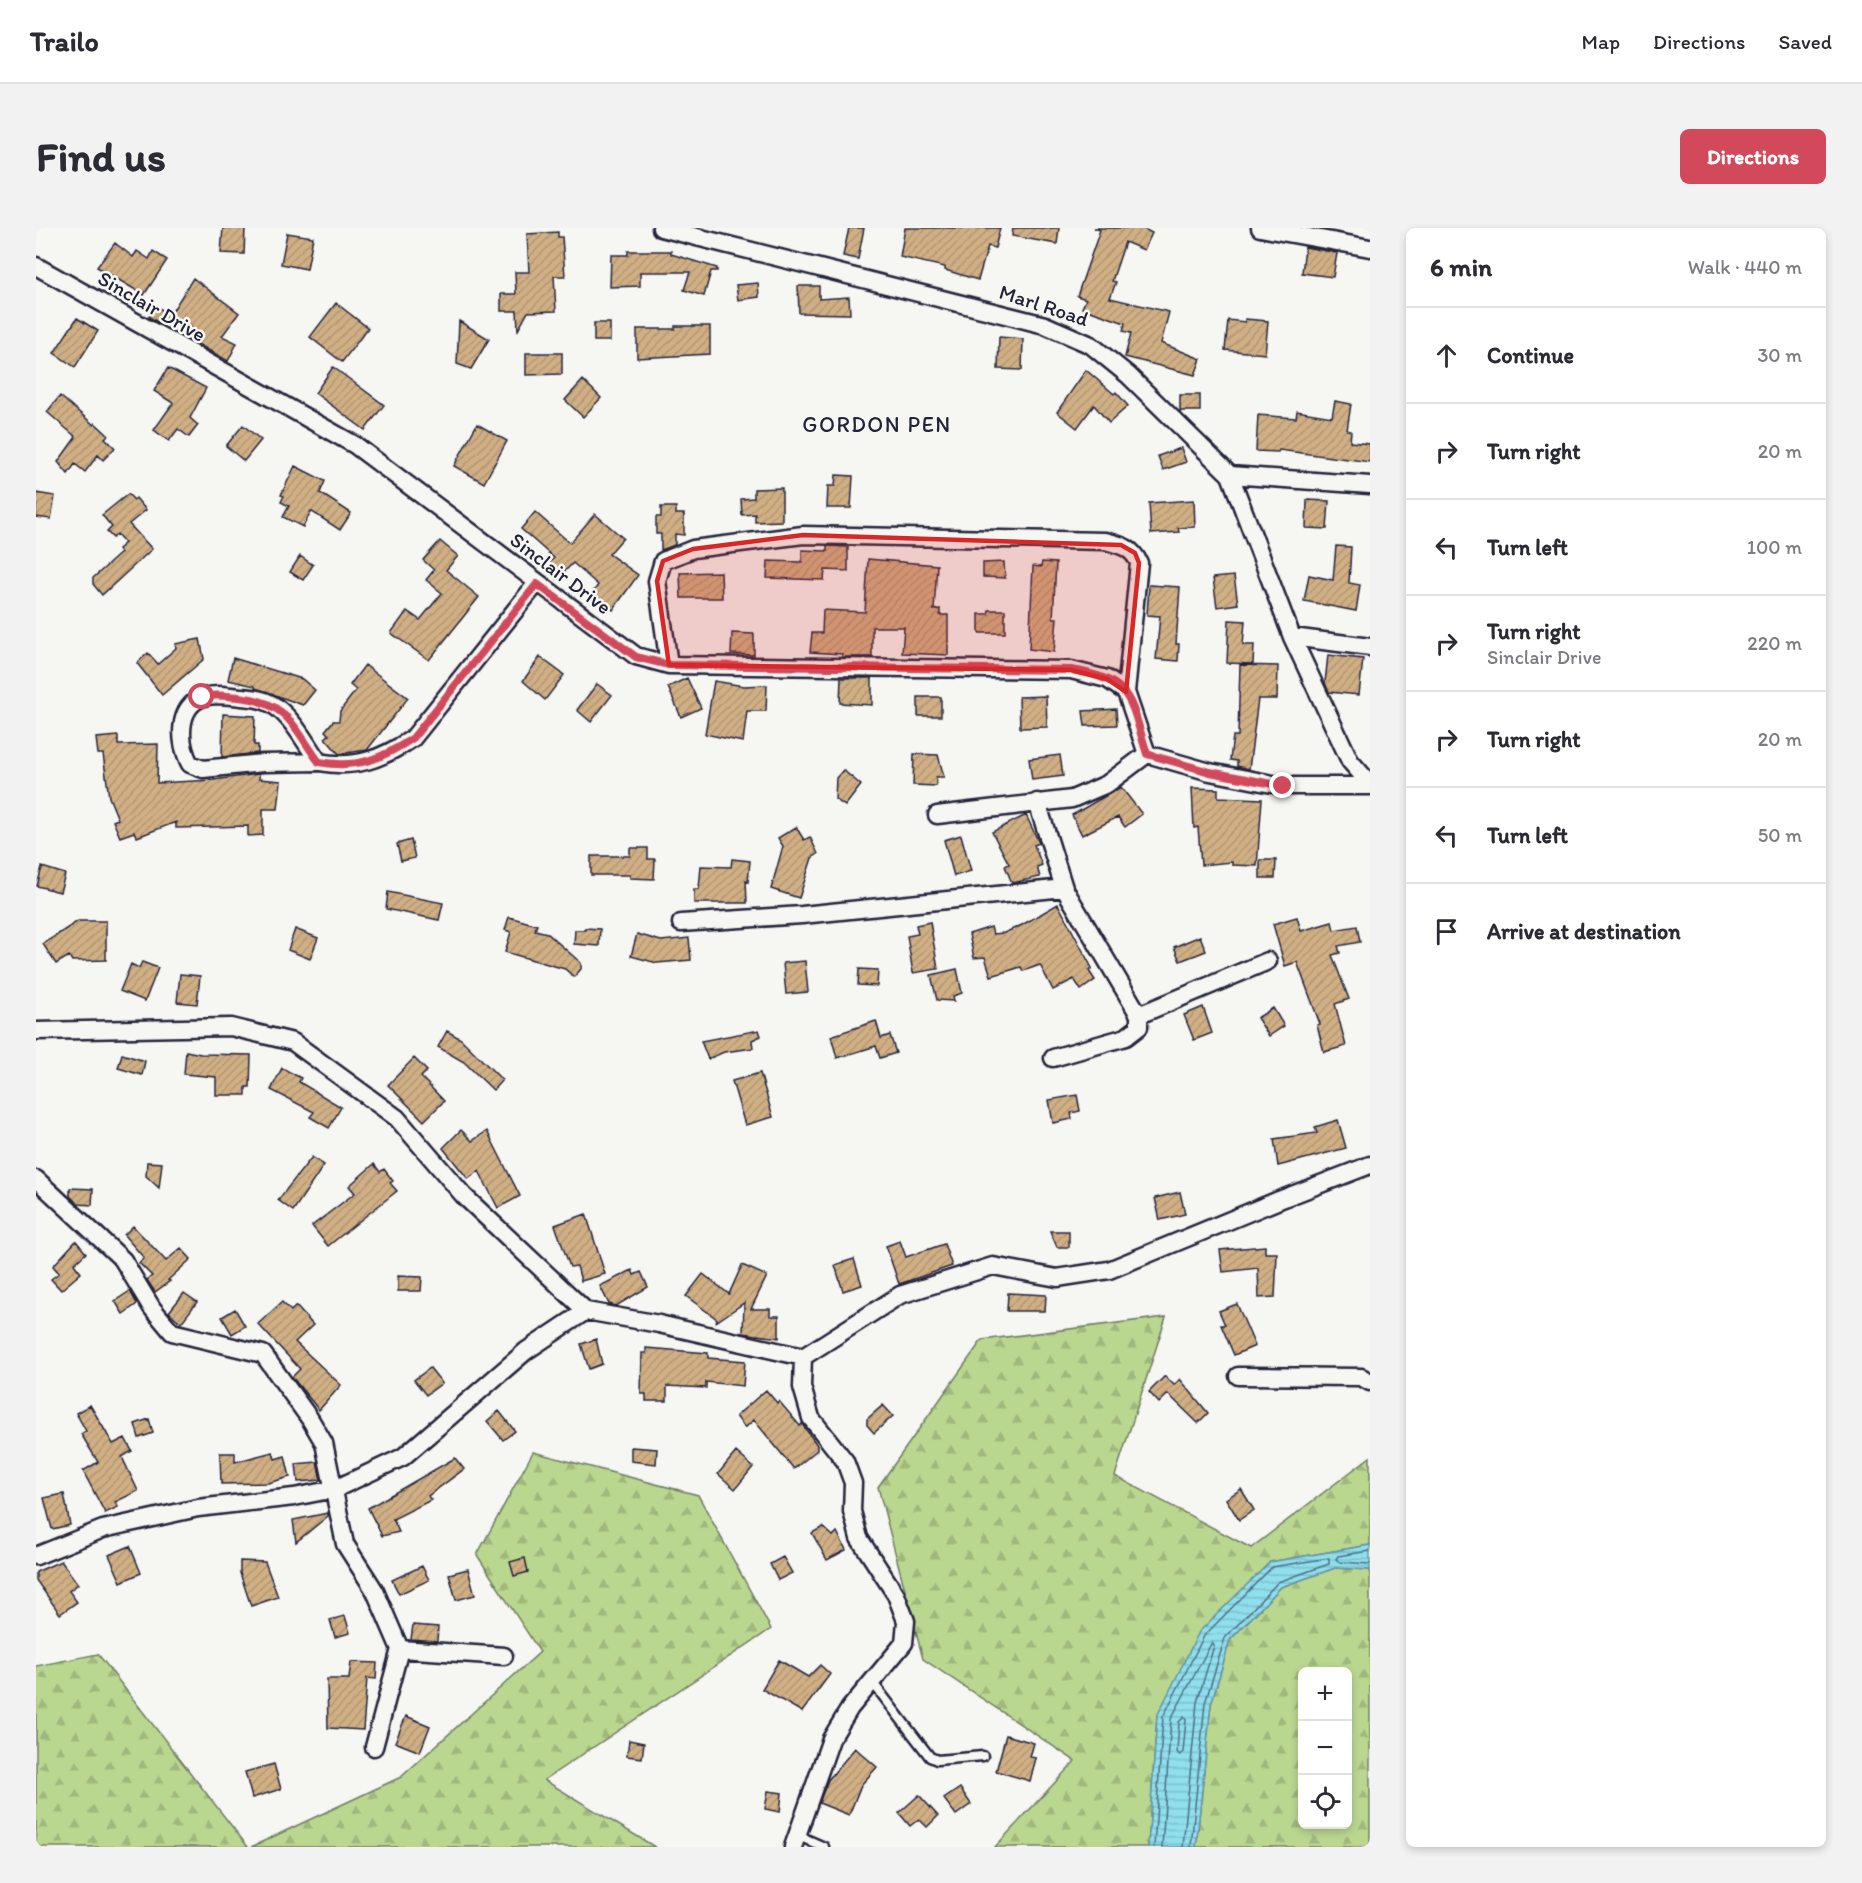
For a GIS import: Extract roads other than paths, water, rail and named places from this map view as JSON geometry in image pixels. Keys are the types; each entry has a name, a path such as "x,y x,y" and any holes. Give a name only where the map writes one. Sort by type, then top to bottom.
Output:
{"street":[{"name":"Marl Road","path":"661,228 1046,325 1091,345 1110,360 1230,475"},
{"path":"1260,228 1370,248"},
{"name":"Sinclair Drive","path":"36,266 356,445 636,657 669,665 1071,670 1107,679 1126,692"},
{"path":"1370,485 1230,475 1292,637 1350,761 1370,785"},
{"path":"669,665 657,581 663,561 693,549 803,535 1105,541 1135,553 1139,563 1126,692 1147,754"},
{"path":"319,762 276,706 261,699 213,694 192,703 185,716 181,738 183,752 190,764 203,769 263,762 319,762 340,766 388,755 413,738 537,584"},
{"path":"1292,637 1370,647"},
{"path":"1147,754 1210,772 1283,786 1370,785"},
{"path":"937,815 1072,799 1107,784 1147,754"},
{"path":"1037,802 1064,888 1139,1015 1139,1027 1126,1037 1053,1058"},
{"path":"681,923 802,915 1064,888"},
{"path":"1139,1015 1268,961"},
{"path":"36,1031 231,1027 293,1042 397,1118 464,1196 586,1311 659,1324 803,1357 900,1295 993,1266 1057,1278 1109,1270 1279,1200 1370,1166"},
{"path":"36,1179 123,1260 152,1308 172,1332 262,1354 317,1431 324,1443 345,1544 375,1591 400,1649 374,1747"},
{"path":"36,1556 103,1529 187,1510 294,1497 335,1489 403,1457 526,1351 586,1311"},
{"path":"796,1841 831,1739 850,1708 904,1643 906,1621 896,1595 859,1538 852,1511 853,1483 845,1461 811,1418 802,1387 803,1357"},
{"path":"1238,1376 1361,1377 1370,1382"},
{"path":"400,1649 504,1656"}],"lane":[{"path":"873,1683 930,1757 937,1760 983,1756"},
{"path":"796,1841 824,1847"}],"water":[{"path":"1370,1545 1370,1570 1335,1568 1281,1587 1230,1640 1211,1704 1196,1847 1148,1847 1157,1716 1199,1632 1270,1562"}],"district":[{"name":"GORDON PEN","path":"877,424"}]}
